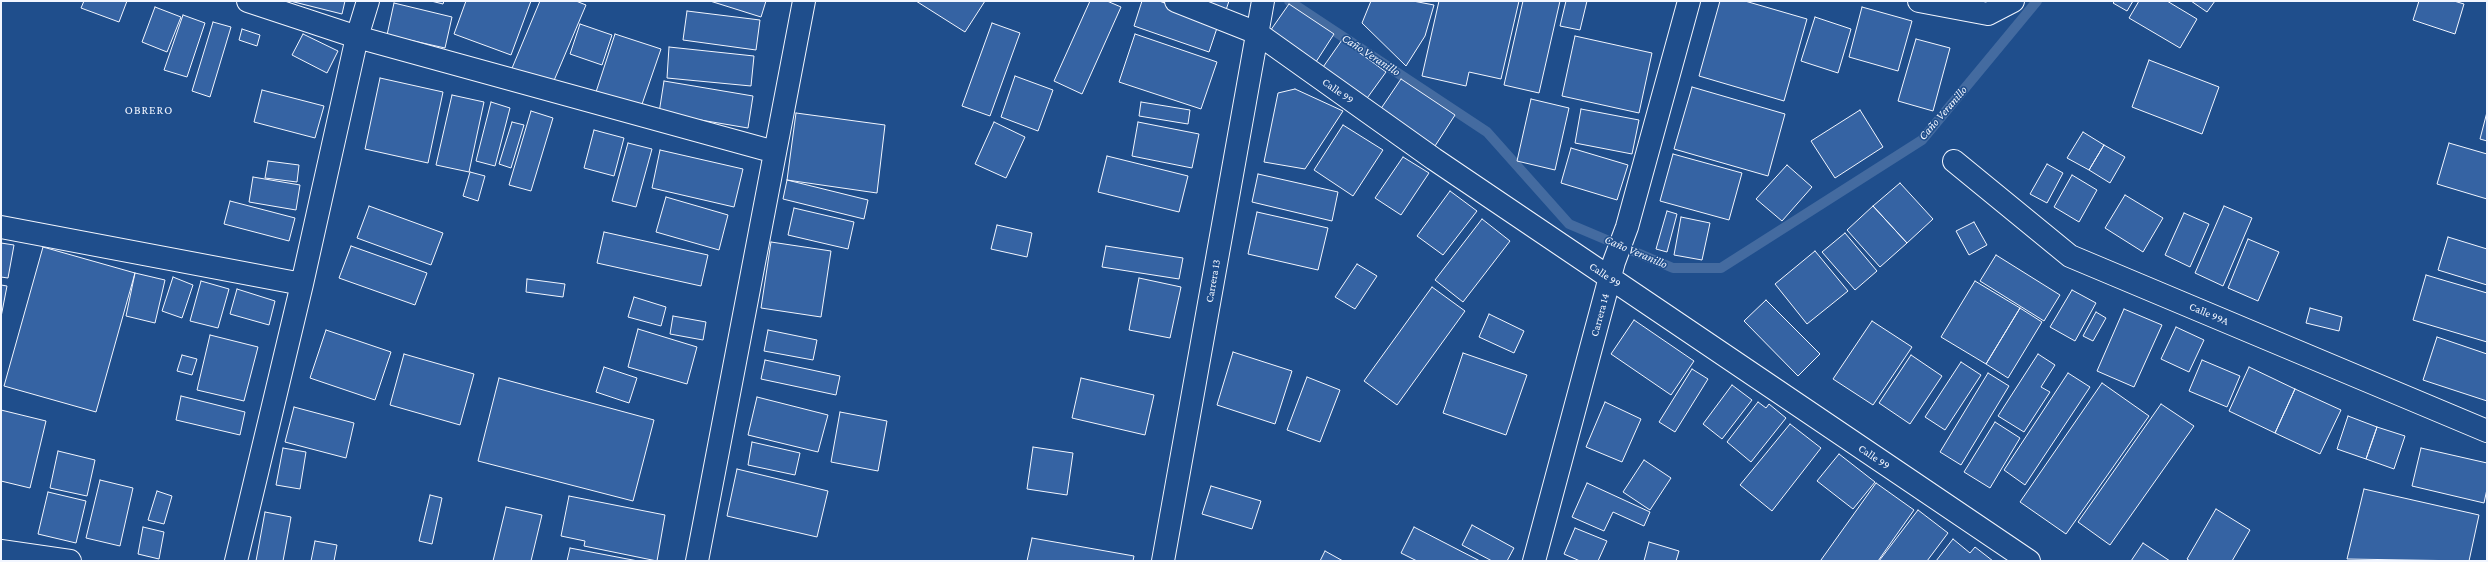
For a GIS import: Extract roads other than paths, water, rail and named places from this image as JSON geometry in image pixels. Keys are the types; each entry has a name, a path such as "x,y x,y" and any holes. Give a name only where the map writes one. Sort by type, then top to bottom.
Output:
{"street":[{"path":"248,1 357,37 775,152"},
{"path":"236,561 302,284 357,37 368,1"},
{"path":"697,561 804,1"},
{"name":"Calle 99","path":"1176,1 1260,16 1434,159 1612,270 2029,561"},
{"name":"Carrera 14","path":"1534,561 1612,270 1627,227 1689,1"},
{"path":"1919,1 1988,14 2013,1"},
{"name":"Carrera 13","path":"1163,561 1260,16"},
{"name":"Calle 99A","path":"1954,160 2070,256 2487,431"},
{"path":"1,227 302,284"},
{"path":"1,551 70,561"}],"waterway":[{"name":"Caño Veranillo","path":"1289,1 1487,132 1569,224 1673,268 1721,268 1922,140 2037,1"}],"district":[{"name":"OBRERO","path":"149,110"}]}
